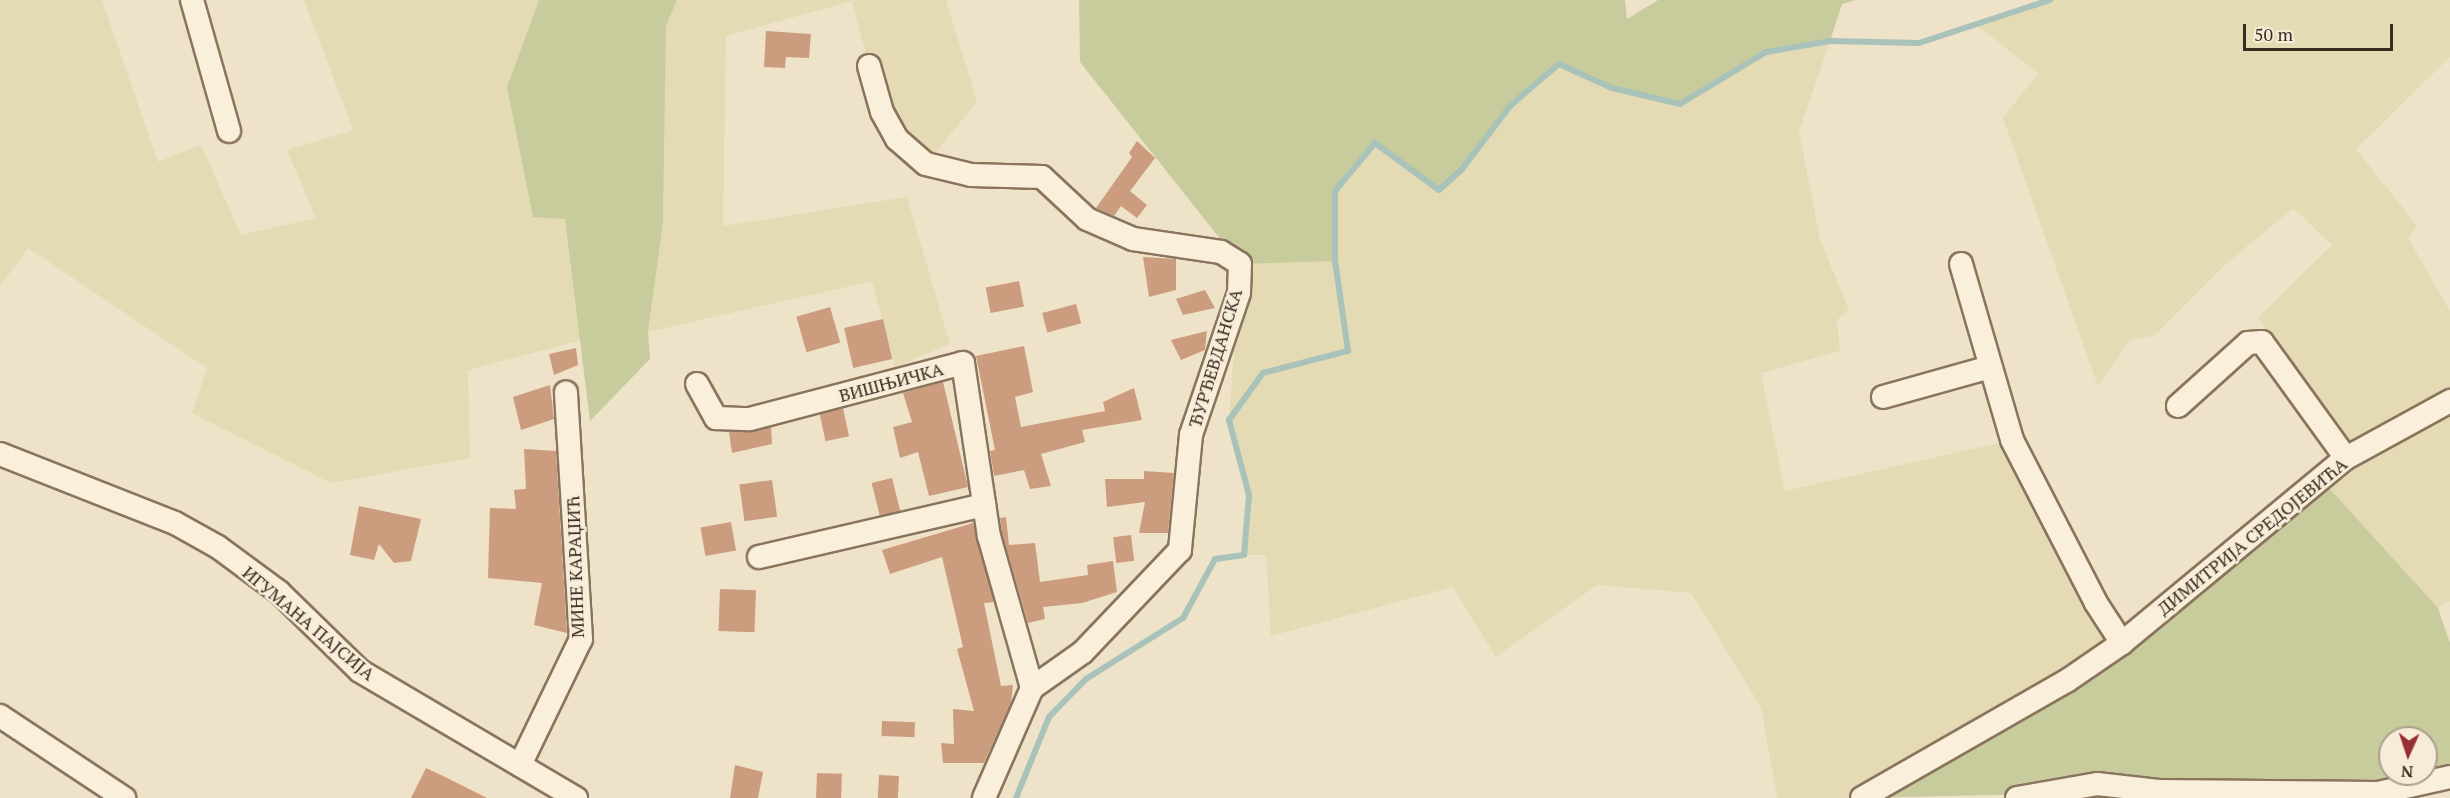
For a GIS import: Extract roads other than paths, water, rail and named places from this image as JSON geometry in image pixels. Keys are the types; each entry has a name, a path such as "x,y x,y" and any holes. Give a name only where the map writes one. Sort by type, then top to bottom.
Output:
{"street":[{"path":"192,0 229,131"},
{"name":"ЂУРЂЕВДАНСКА","path":"869,66 882,112 897,139 926,164 971,175 1042,177 1088,219 1133,239 1221,252 1240,264 1239,293 1191,435 1180,550 1083,652 1032,688"},
{"path":"1960,264 1988,368 2028,476 2096,603 2122,643"},
{"path":"2178,406 2248,343 2262,342 2346,458"},
{"name":"ВИШЊИЧКА","path":"697,384 716,418 750,419 963,363 984,505 1032,688"},
{"path":"1883,397 1988,368"},
{"name":"МИНЕ КАРАЏИЋ","path":"520,765 581,639 566,392"},
{"name":"ДИМИТРИЈА СРЕДОЈЕВИЋА","path":"1862,798 2068,680 2122,643 2346,458 2450,401"},
{"name":"ИГУМАНА ПАЈСИЈА","path":"0,454 175,524 218,547 279,592 360,671 572,797"},
{"path":"759,557 984,505"},
{"path":"984,798 1032,688"},
{"path":"0,716 124,798"},
{"path":"2017,798 2097,784 2159,791 2366,793 2450,777"}],"waterway":[{"path":"1016,798 1049,717 1086,679 1183,618 1215,559 1244,555 1249,495 1229,420 1263,373 1348,351 1335,261 1335,191 1375,143 1439,190 1462,169 1511,105 1559,64 1612,88 1680,104 1766,52 1830,41 1919,43 2050,0"}]}
